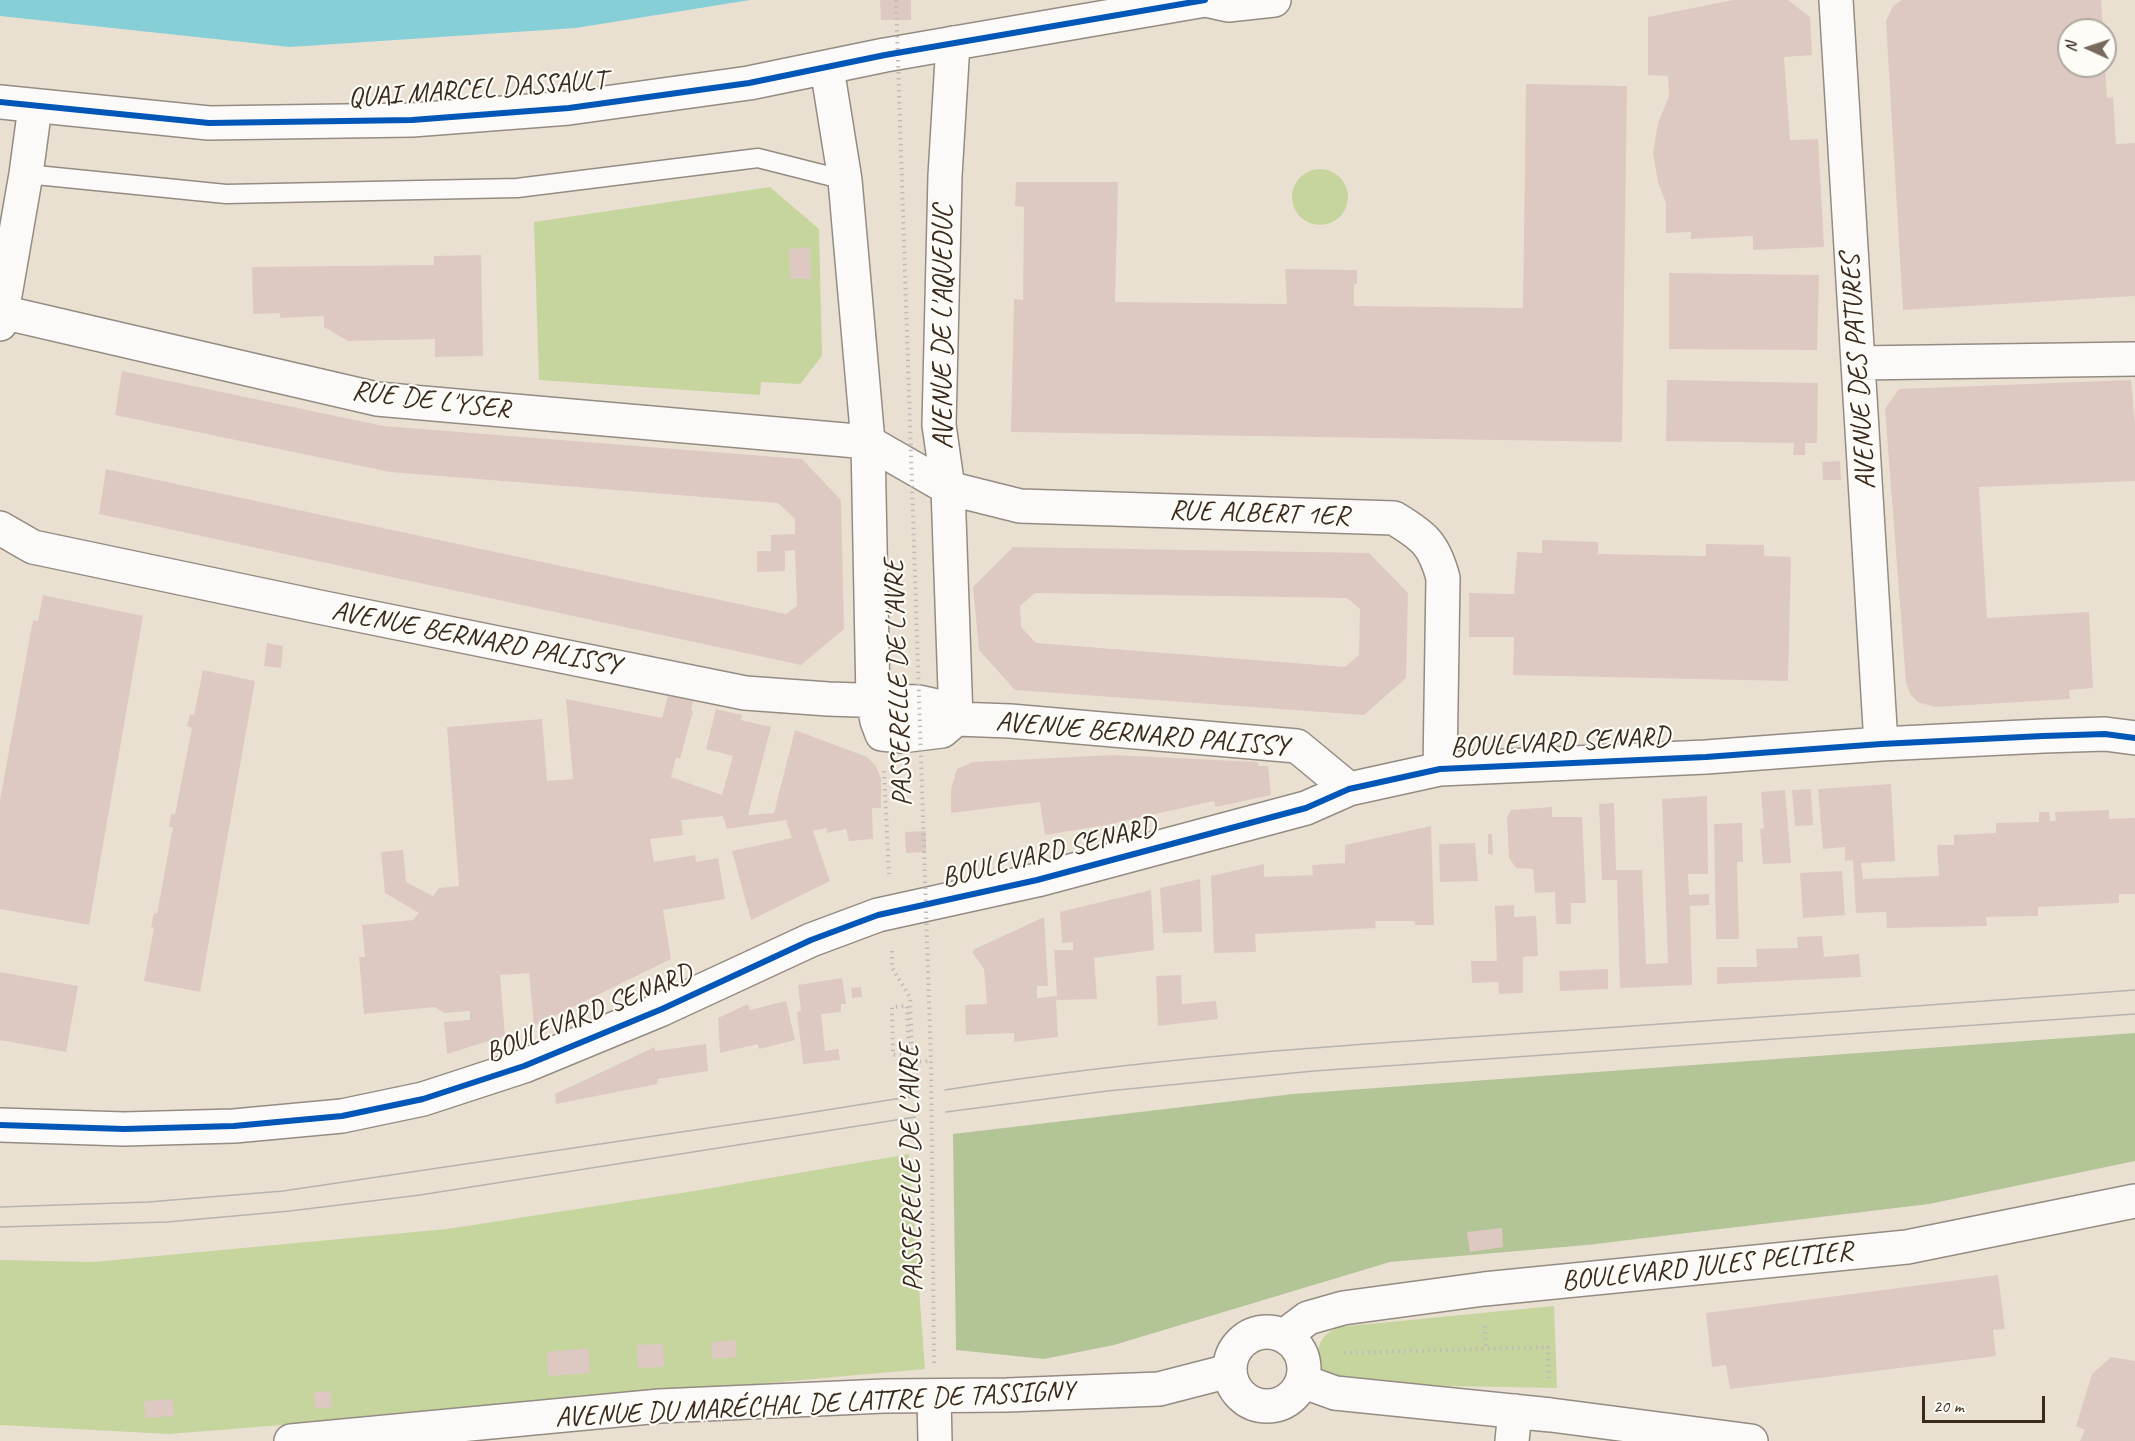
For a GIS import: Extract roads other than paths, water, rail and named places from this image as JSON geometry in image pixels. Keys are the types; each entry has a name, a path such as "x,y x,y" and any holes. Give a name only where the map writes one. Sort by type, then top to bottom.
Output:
{"street":[{"name":"QUAI MARCEL DASSAULT","path":"0,102 209,123 412,120 569,108 749,83 953,43 1205,0 1228,4 1274,0"},
{"name":"AVENUE DES PATURES","path":"1836,0 1881,744"},
{"name":"AVENUE DE L'AQUEDUC","path":"953,43 945,176 939,425 948,488 956,719"},
{"path":"826,68 845,180 868,442 873,700"},
{"path":"1,318 26,174 35,106"},
{"name":"RUE DE L'YSER","path":"1,318 377,399 868,442"},
{"path":"1858,363 2135,359"},
{"name":"RUE ALBERT 1ER","path":"868,442 948,488 1020,506 1394,518 1427,542 1437,557 1443,578 1440,769"},
{"name":"AVENUE BERNARD PALISSY","path":"0,528 33,547 319,608 745,693 919,702 937,706 956,719 1297,746 1350,789"},
{"name":"AVENUE BERNARD PALISSY","path":"873,700 883,747 901,736 942,731 956,719"},
{"name":"BOULEVARD SENARD","path":"0,1125 124,1129 234,1126 342,1116 423,1100 535,1061 662,1010 812,940 891,912 1037,880 1306,808 1350,789 1440,769 1706,757 1881,744 2105,734 2135,738"},
{"name":"BOULEVARD JULES PELTIER","path":"1284,1336 1308,1318 1343,1308 1484,1289 1907,1247 2135,1201"},
{"path":"1272,1332 1284,1336 1294,1344 1301,1356 1304,1368 1297,1392 1278,1405 1267,1407 1245,1400 1231,1382 1229,1371 1231,1358 1237,1346 1246,1338 1259,1333 1272,1332"},
{"name":"AVENUE DU MARÉCHAL DE LATTRE DE TASSIGNY","path":"291,1441 660,1406 884,1396 1007,1395 1159,1389 1229,1371"},
{"path":"1302,1381 1335,1393 1514,1426 1751,1441"},
{"path":"934,1396 935,1441"}],"lane":[{"path":"26,174 226,194 517,188 758,158 845,180"}],"water":[{"path":"0,0 750,0 576,28 290,47 0,16"}],"tram line":[{"path":"945,1090 1098,1069 1252,1053 2135,990"},
{"path":"946,1112 1107,1091 1314,1071 2135,1014"},
{"path":"0,1207 148,1202 283,1191 914,1096"},
{"path":"0,1227 167,1222 290,1211 420,1195 915,1117"}]}
